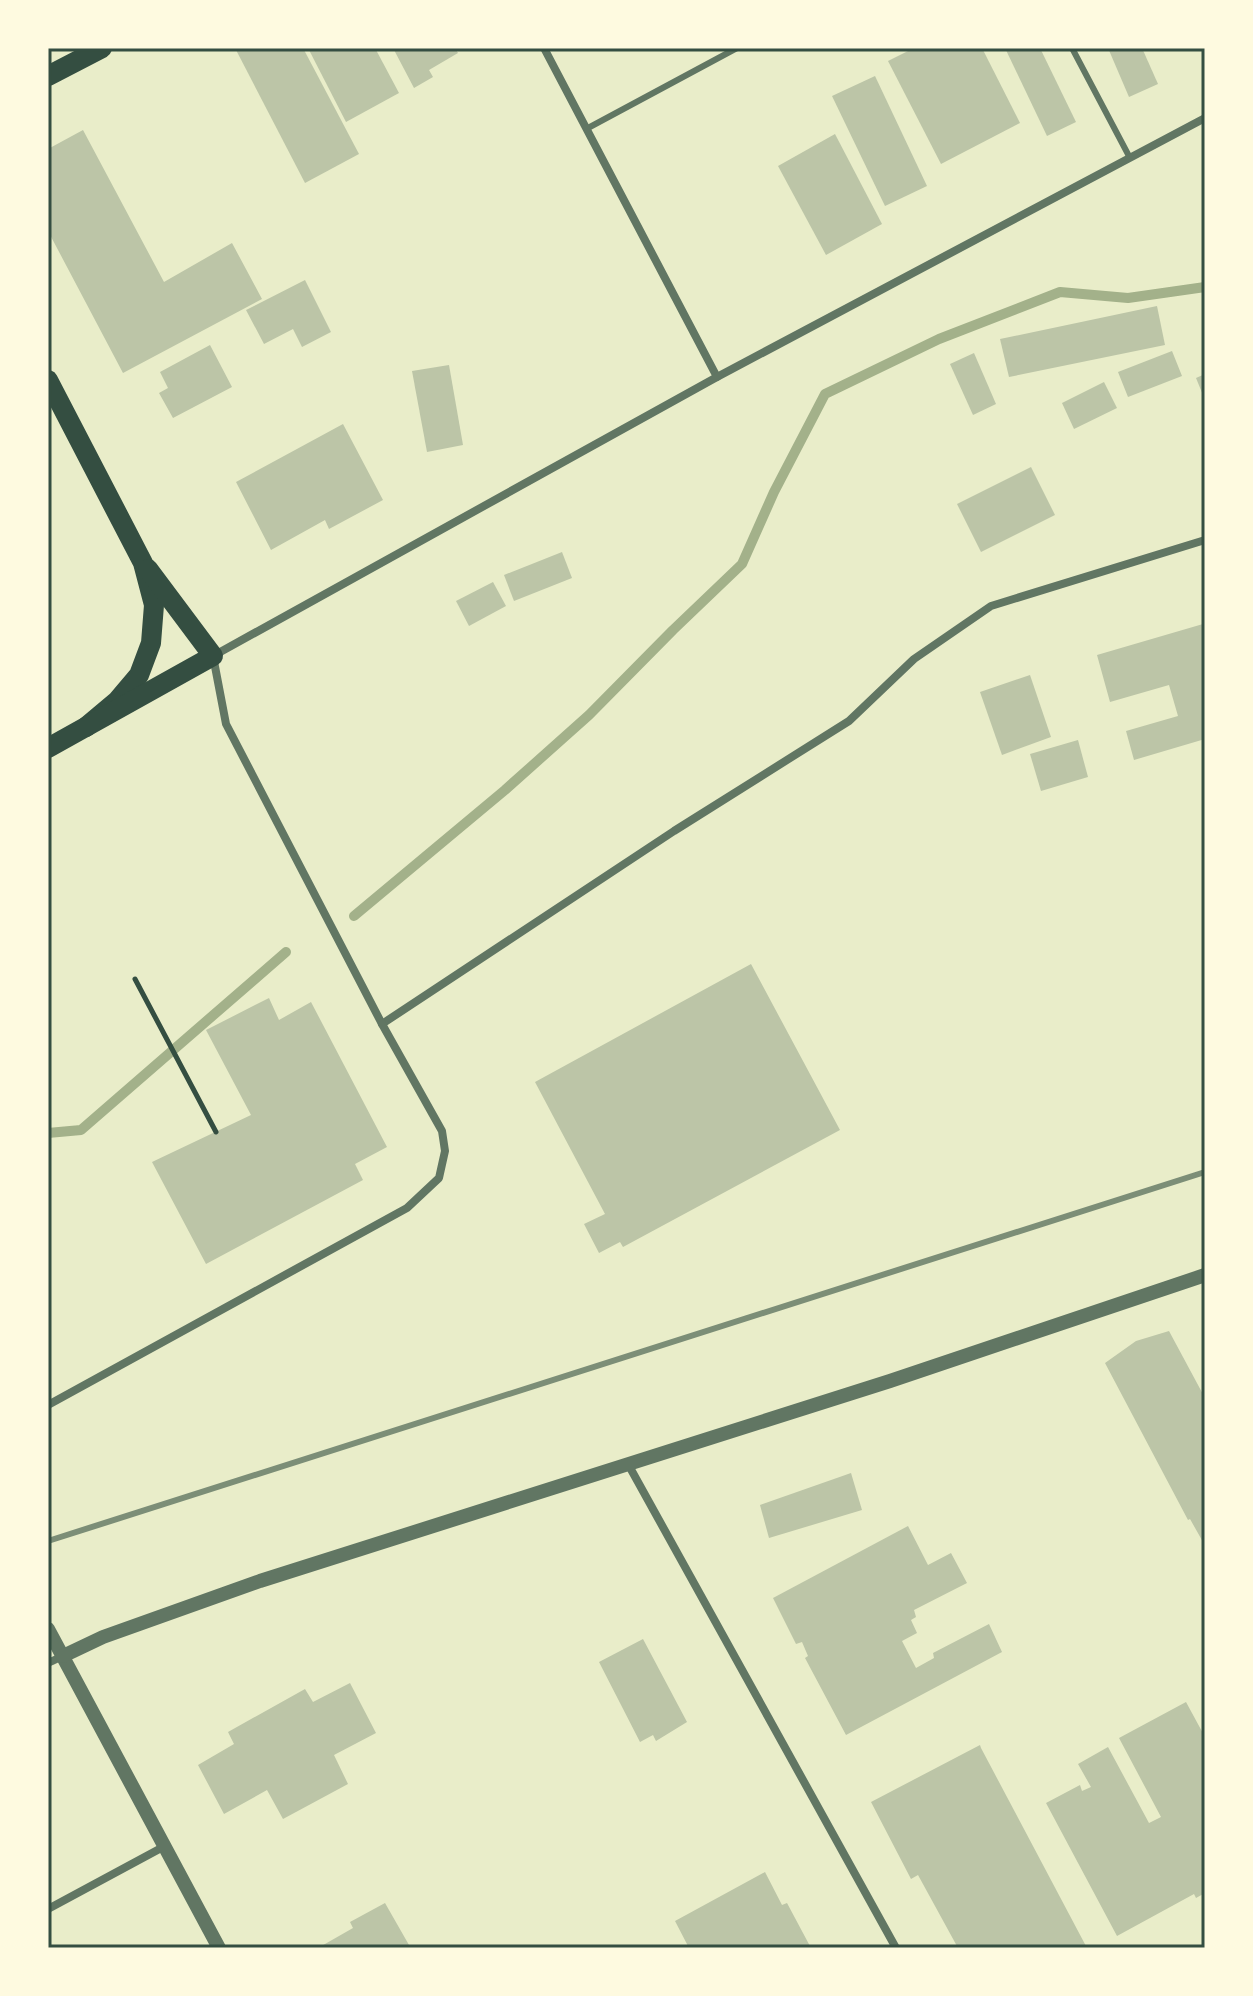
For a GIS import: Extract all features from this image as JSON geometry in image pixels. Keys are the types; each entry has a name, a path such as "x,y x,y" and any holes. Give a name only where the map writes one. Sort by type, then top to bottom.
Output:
{"main road":[{"path":"48,76 102,48"},
{"path":"48,380 143,563 213,656 48,748"},
{"path":"86,727 117,701 139,675 151,643 154,605 143,563"}],"street":[{"path":"544,48 717,377"},
{"path":"48,1405 407,1208 439,1178 445,1151 442,1131 382,1024 226,724 213,656 717,377 1205,118"},
{"path":"382,1024 674,831 849,721 914,659 991,606 1205,540"},
{"path":"48,1663 103,1637 260,1581 890,1381 1205,1275"},
{"path":"627,1463 896,1948"},
{"path":"48,1629 219,1948"},
{"path":"48,1909 165,1846"}],"lane":[{"path":"588,128 737,48"},
{"path":"1072,48 1130,158"}],"path":[{"path":"135,979 216,1132"}],"building":[{"path":"235,48 303,48 359,154 305,183"},
{"path":"308,48 375,48 399,93 346,122"},
{"path":"393,48 455,48 458,53 429,70 433,77 414,88"},
{"path":"914,48 982,48 1020,123 941,164 888,61"},
{"path":"1005,48 1040,48 1076,122 1047,136"},
{"path":"1108,48 1142,48 1158,84 1129,97"},
{"path":"875,76 927,186 885,206 832,96"},
{"path":"83,130 164,282 232,243 262,299 123,373 48,231 48,149"},
{"path":"835,134 882,224 826,255 778,166"},
{"path":"305,280 331,332 302,347 293,329 264,344 246,310"},
{"path":"1157,306 1165,345 1009,377 1000,339"},
{"path":"210,345 232,387 173,418 159,393 168,388 160,372"},
{"path":"1172,351 1182,376 1128,397 1118,372"},
{"path":"974,353 996,404 973,415 950,364"},
{"path":"449,365 463,445 427,452 412,371"},
{"path":"1205,374 1205,400 1196,378"},
{"path":"1104,382 1117,408 1074,429 1062,403"},
{"path":"343,424 383,500 329,529 325,520 271,550 236,482"},
{"path":"1031,467 1055,515 981,552 957,504"},
{"path":"562,552 572,578 514,601 504,575"},
{"path":"493,582 506,606 469,626 456,601"},
{"path":"1203,624 1205,739 1134,760 1126,731 1178,716 1169,685 1110,702 1097,655"},
{"path":"1030,675 1051,737 1002,755 980,692"},
{"path":"1078,740 1088,777 1041,791 1030,754"},
{"path":"751,964 840,1130 623,1247 620,1242 599,1253 584,1224 605,1214 535,1082"},
{"path":"269,998 279,1020 311,1002 387,1147 355,1164 363,1180 206,1264 152,1162 251,1115 206,1030"},
{"path":"1169,1331 1205,1398 1203,1542 1188,1520 1105,1363 1136,1341"},
{"path":"851,1473 862,1510 769,1538 760,1505"},
{"path":"908,1526 928,1565 951,1553 967,1583 914,1610 916,1617 911,1620 917,1633 902,1641 916,1668 934,1658 933,1653 989,1624 1002,1652 846,1735 805,1658 808,1656 802,1642 796,1644 773,1598"},
{"path":"643,1639 687,1722 656,1741 653,1735 640,1742 599,1662"},
{"path":"350,1683 376,1733 334,1755 348,1784 283,1819 267,1790 224,1814 198,1765 234,1744 228,1732 305,1689 313,1702"},
{"path":"1186,1702 1205,1737 1205,1893 1196,1898 1194,1894 1117,1936 1046,1803 1080,1785 1082,1791 1091,1787 1078,1764 1108,1747 1149,1823 1161,1817 1119,1738"},
{"path":"980,1745 1087,1948 958,1948 918,1875 911,1879 871,1802"},
{"path":"765,1872 782,1905 787,1903 811,1948 689,1948 675,1921"},
{"path":"385,1903 409,1945 404,1948 318,1948 353,1928 350,1922"}],"waterway":[{"path":"354,916 589,715 742,564 774,492 825,394 939,339 1060,292 1128,298 1205,287"},
{"path":"48,1133 81,1130 286,952"}],"railway":[{"path":"48,1541 1205,1172"}]}
